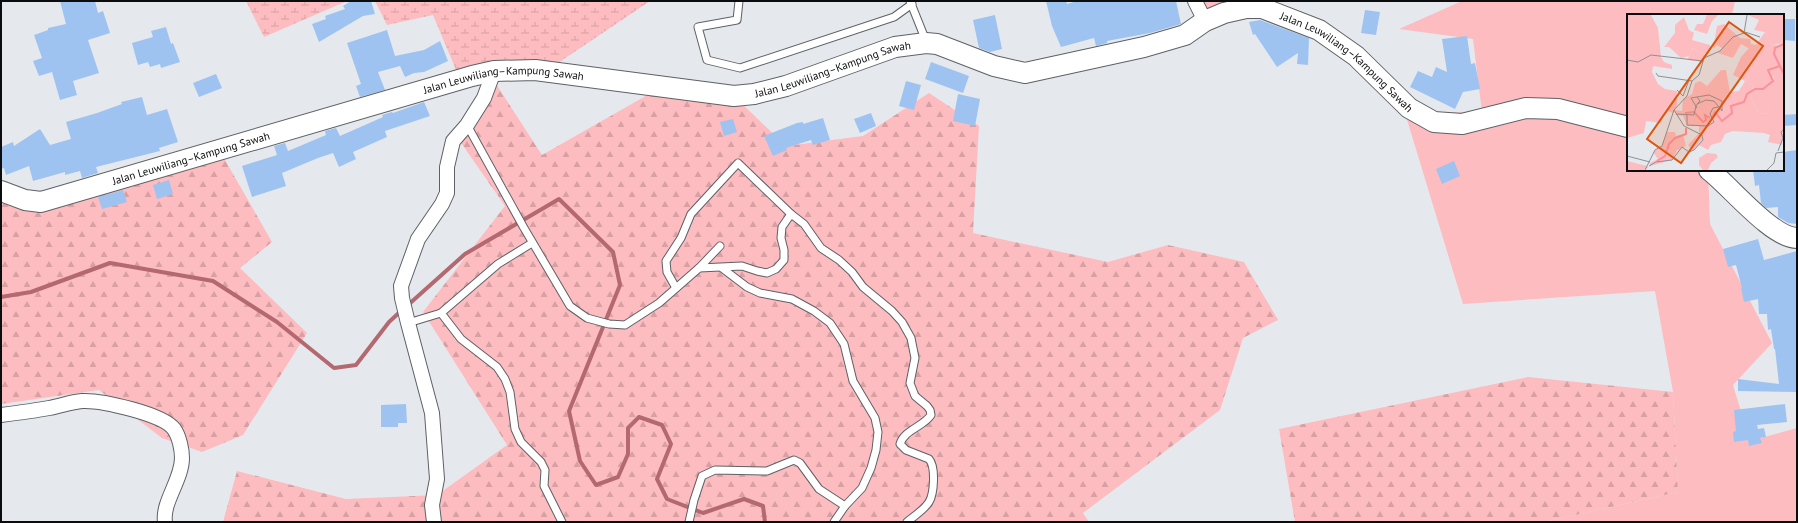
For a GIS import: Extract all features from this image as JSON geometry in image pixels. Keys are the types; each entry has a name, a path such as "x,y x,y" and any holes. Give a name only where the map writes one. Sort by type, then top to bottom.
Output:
{"main road":[{"name":"Jalan Leuwiliang–Kampung Sawah","path":"1,191 24,200 41,202 472,76 494,71 534,70 734,96 754,94 786,86 895,47 926,43 937,44 994,66 1025,73 1144,47 1185,35 1205,20 1224,13 1246,8 1262,8 1319,30 1356,56 1409,108 1434,122 1462,124 1526,108 1558,109 1627,127"},
{"path":"1710,171 1773,229 1792,238 1797,238"}],"street":[{"path":"1195,1 1205,20"},
{"path":"434,522 432,505 436,479 432,413 407,320 401,286 418,238 448,193 447,167 454,141 467,125 484,98 494,71"},
{"path":"1,415 34,411 80,401 97,401 121,406 164,421 173,428 179,440 182,458 176,485 166,509 165,522"}],"lane":[{"path":"739,1 737,20 698,27 706,60 740,68 894,17 911,2 926,43"},
{"path":"467,125 532,243 570,306 587,318 609,324 626,325 659,303 720,246"},
{"path":"676,288 667,272 666,261 682,238 691,214 738,163 791,214 804,224 822,248 839,260 852,272 863,287 892,311 902,322 911,338 915,358 910,383 914,396 927,406 931,415 924,423 905,435 900,444 906,450 929,459 933,468 932,496 928,503 907,522"},
{"path":"698,268 742,266 767,273 776,269 784,260 784,250 781,238 782,227 791,214"},
{"path":"407,320 441,313 498,264 532,243"},
{"path":"722,268 742,283 760,293 792,299 814,311 830,323 841,339 853,382 876,418 878,432 876,450 871,468 862,488 845,506 834,522"},
{"path":"441,313 461,339 497,367 504,379 510,392 515,429 521,442 541,462 545,470 544,486 562,522"},
{"path":"690,520 694,500 702,476 715,470 767,471 794,460 800,463 819,489 845,506"}],"green space":[{"path":"246,1 347,1 264,37"},
{"path":"375,1 650,1 558,63 459,77 433,15 387,25"},
{"path":"1191,1 1252,1 1200,17"},
{"path":"1462,1 1735,1 1732,14 1627,14 1627,171 1708,171 1710,224 1772,343 1733,385 1750,441 1797,428 1797,522 1544,522 1678,492 1673,392 1655,291 1463,304 1405,113 1482,112 1473,39 1399,29"},
{"path":"489,73 542,155 665,85 737,99 786,146 863,136 929,93 979,126 973,233 1108,262 1168,245 1244,262 1278,320 1243,338 1220,410 1083,513 1089,522 223,522 237,471 346,499 437,495 507,445 423,312 505,206 457,137"},
{"path":"221,153 272,242 240,268 307,333 243,435 202,452 162,438 99,390 1,404 1,186 34,206"},
{"path":"1528,377 1673,392 1678,492 1544,522 1295,522 1279,429"}],"building":[{"path":"60,1 95,1 98,13 103,11 110,33 88,40 99,73 73,81 77,95 60,100 52,72 39,76 33,61 42,58 34,35 48,30 48,28 66,24"},
{"path":"351,1 371,1 375,14 363,16 319,42 312,24 326,19 325,16 345,9 343,6"},
{"path":"1046,1 1066,1 1067,4 1077,1 1176,1 1181,24 1150,33 1107,41 1107,43 1096,46 1094,38 1061,47 1052,26"},
{"path":"1365,10 1380,12 1376,35 1361,33"},
{"path":"995,15 1002,49 990,52 979,48 973,20"},
{"path":"1784,19 1795,19 1795,41 1784,40"},
{"path":"1260,20 1309,38 1308,65 1297,64 1298,53 1277,67 1255,34 1253,35 1249,22"},
{"path":"166,27 171,44 173,43 180,62 161,68 160,64 150,67 148,62 138,65 132,43 153,37 151,31"},
{"path":"387,30 395,56 424,50 440,41 448,61 424,72 414,73 405,77 400,66 378,72 385,90 360,97 356,86 361,84 347,43"},
{"path":"1467,36 1471,64 1475,63 1480,89 1463,92 1455,109 1410,87 1418,71 1432,77 1436,67 1447,72 1442,39"},
{"path":"931,62 969,76 963,93 925,79"},
{"path":"216,74 222,88 199,97 193,83"},
{"path":"906,81 921,85 914,110 899,106"},
{"path":"958,94 980,99 975,126 953,121"},
{"path":"142,97 147,115 167,109 178,142 159,148 160,151 96,167 98,173 82,178 80,171 65,175 65,172 33,181 29,166 6,175 4,168 1,169 1,147 13,142 14,146 40,129 50,145 71,139 66,122 122,104 121,102"},
{"path":"424,102 430,116 385,131 387,137 353,152 356,159 339,167 333,153 318,158 282,173 286,186 252,197 242,166 277,155 274,146 285,143 288,151 326,135 325,131 336,128 340,136 383,117 382,115 393,113"},
{"path":"871,113 876,126 860,133 854,119"},
{"path":"1797,114 1797,125 1784,126 1784,115"},
{"path":"823,118 830,140 813,145 811,140 786,148 787,150 773,156 764,136 797,123 803,122 803,124"},
{"path":"733,119 737,132 724,136 720,122"},
{"path":"1797,150 1797,224 1788,223 1778,217 1778,207 1766,208 1761,203 1759,185 1755,186 1753,171 1784,171 1784,152"},
{"path":"1454,161 1460,176 1442,184 1436,169"},
{"path":"169,180 173,194 157,199 153,185"},
{"path":"123,190 127,202 102,209 98,197"},
{"path":"1758,239 1764,260 1797,251 1797,392 1738,391 1738,379 1779,384 1775,349 1771,329 1768,330 1767,314 1759,314 1758,299 1744,302 1736,265 1728,267 1723,249"},
{"path":"406,404 407,423 398,423 398,427 381,427 381,405"},
{"path":"1785,404 1787,422 1757,425 1758,429 1764,428 1766,437 1760,438 1762,443 1749,446 1748,440 1734,442 1733,432 1736,431 1734,410"}],"waterway":[{"path":"408,305 465,254 559,199 613,252 620,285 569,411 580,461 596,485 618,477 628,454 628,428 639,417 662,425 671,444 657,479 667,499 703,513 744,499 763,506 765,522"},
{"path":"1,297 31,292 110,263 213,281 277,322 334,368 356,365 389,322 402,310"}]}
